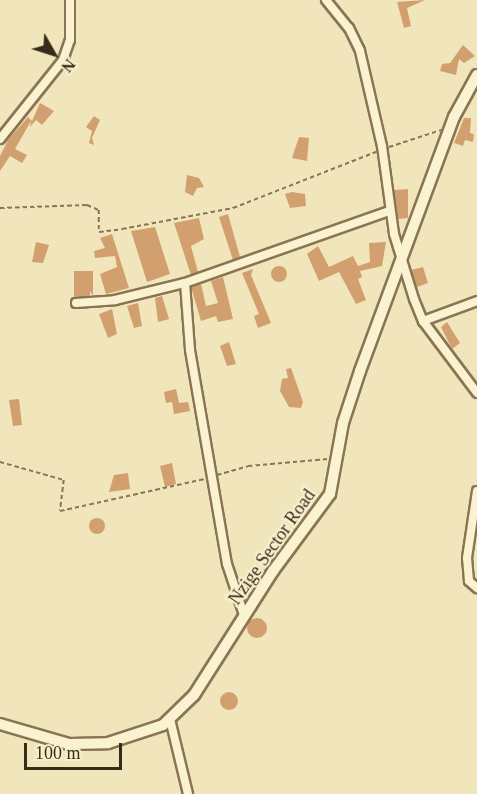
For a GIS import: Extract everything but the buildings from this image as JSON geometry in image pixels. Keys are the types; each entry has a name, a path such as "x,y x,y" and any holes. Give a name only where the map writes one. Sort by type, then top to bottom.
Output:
{"main road":[{"name":"Nzige Sector Road","path":"0,724 56,742 93,744 142,735 170,719 194,695 244,615 330,494 345,414 451,127 477,75"}],"street":[{"path":"0,139 63,60 70,40 70,0"},
{"path":"326,0 355,39 383,149 390,211 402,259 423,321 477,393"},
{"path":"76,303 115,300 185,283 390,211"},
{"path":"185,283 190,350 227,564 244,615"},
{"path":"423,321 477,301"},
{"path":"477,491 466,558 469,581 477,588"},
{"path":"170,719 188,794"}],"path":[{"path":"0,208 87,205 99,210 98,231 122,229 233,208 383,149 451,127"},
{"path":"0,462 63,479 60,511 213,477 249,466 338,458"}]}
